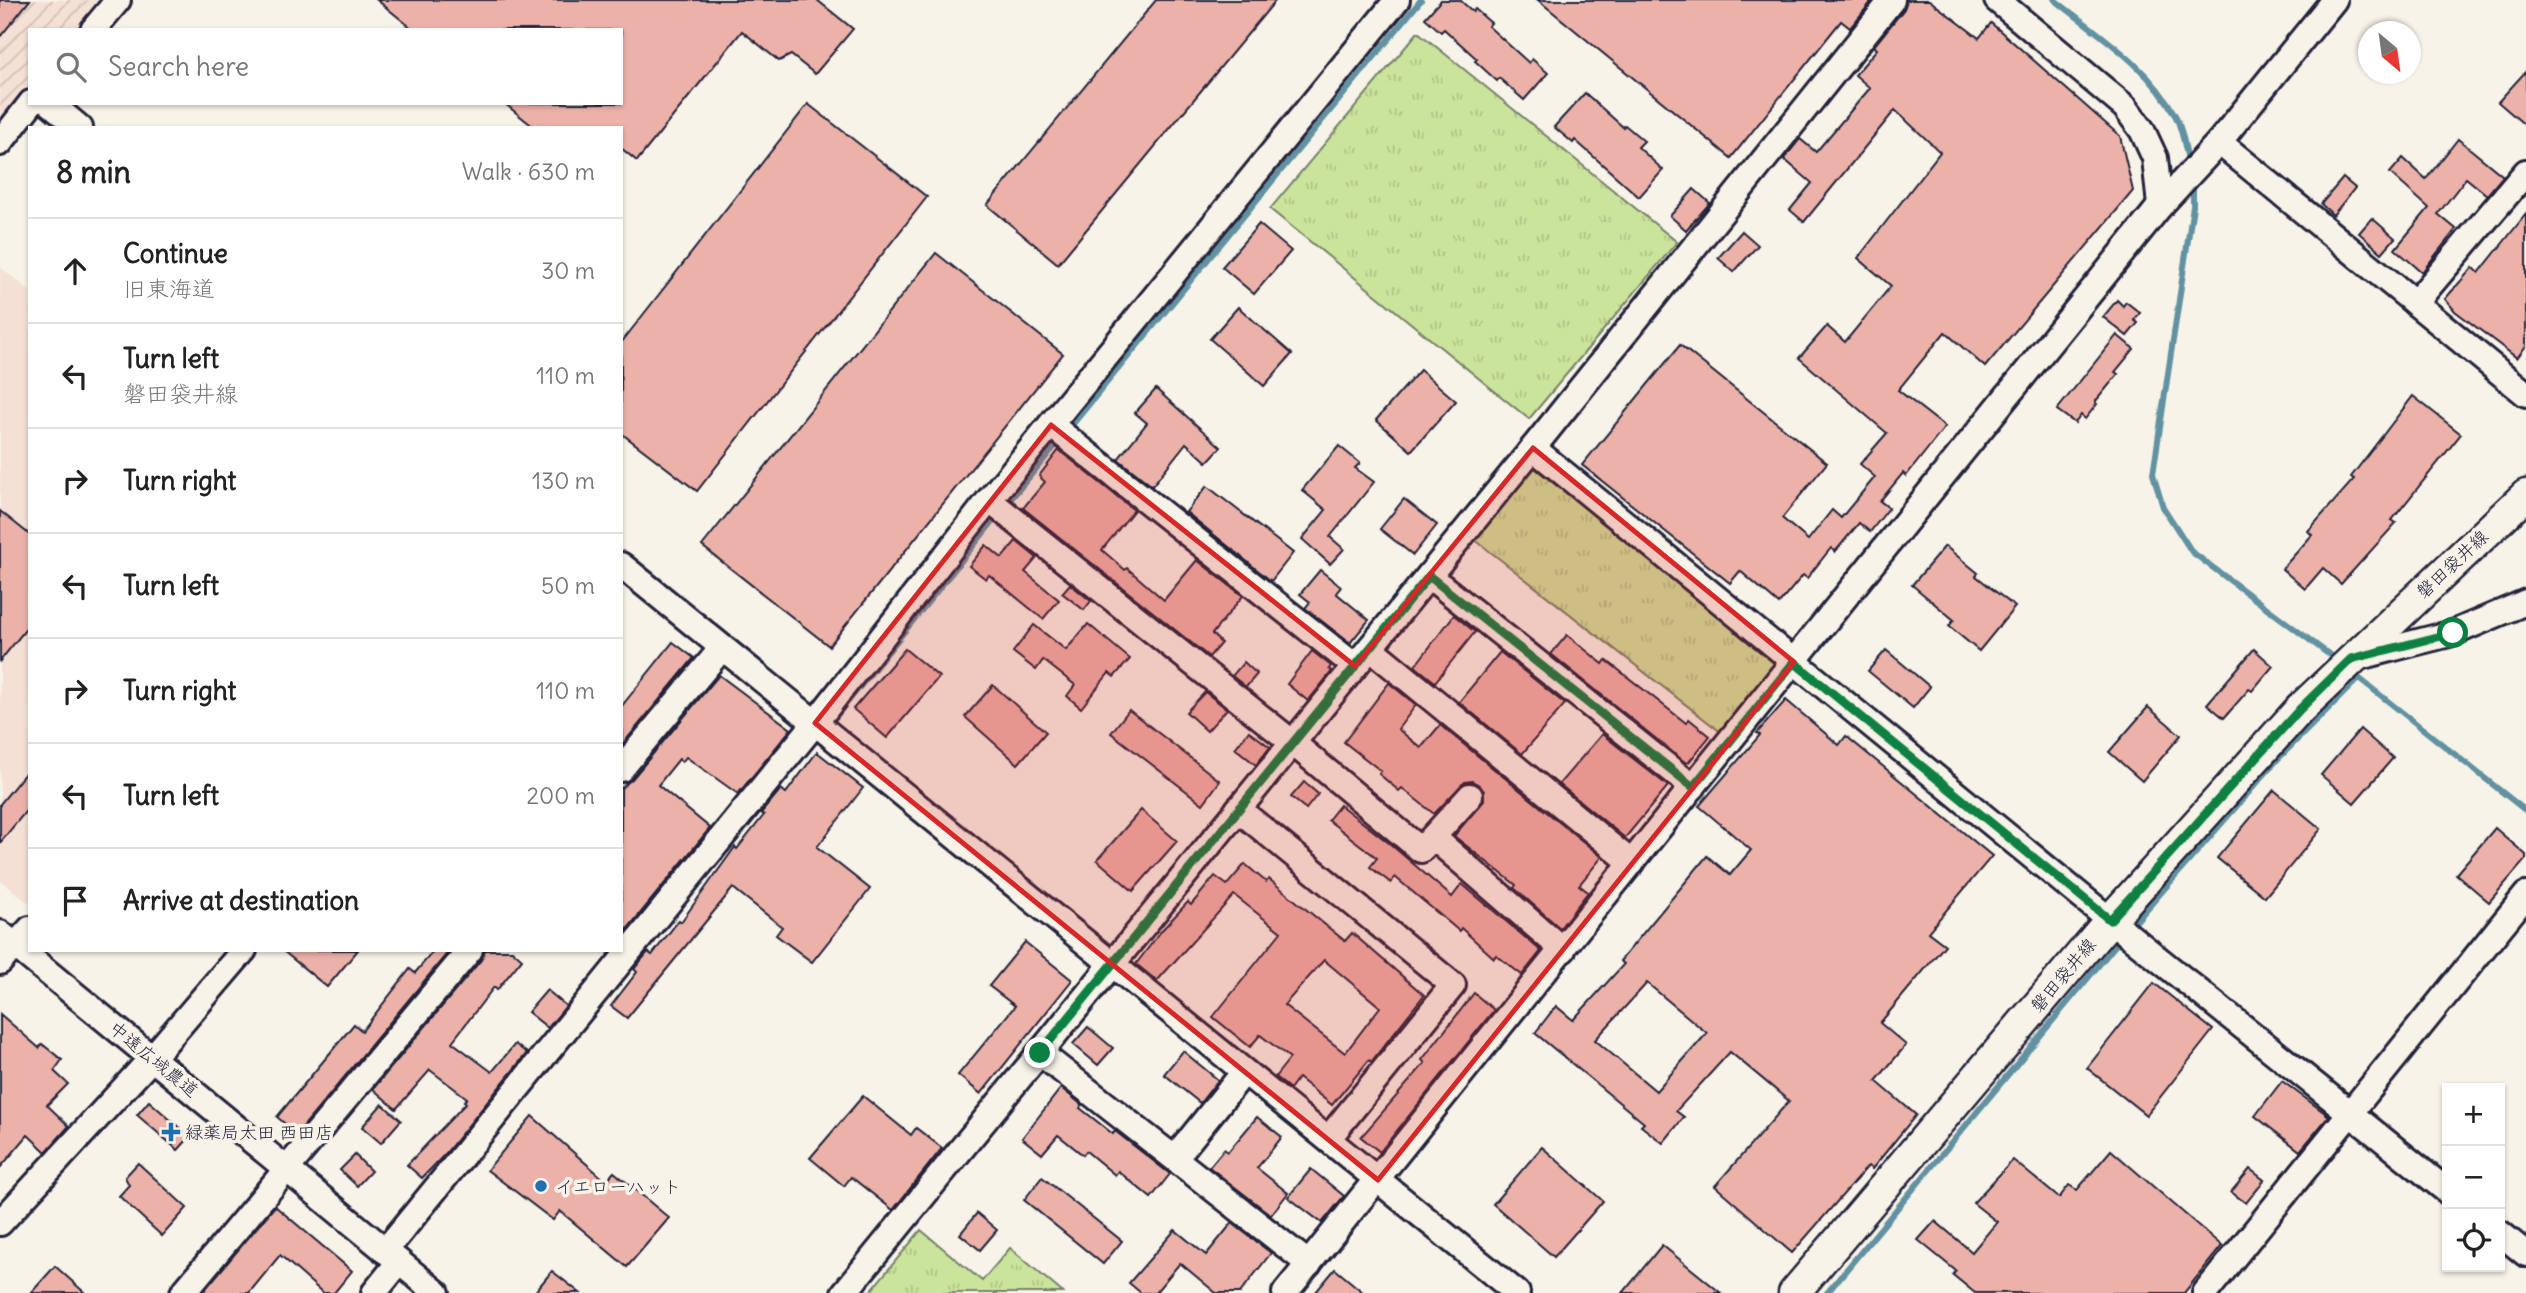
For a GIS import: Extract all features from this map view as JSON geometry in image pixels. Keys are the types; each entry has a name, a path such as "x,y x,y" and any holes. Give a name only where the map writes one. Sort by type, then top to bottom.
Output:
{"main road":[{"name":"磐田袋井線","path":"1794,1293 2110,920 2322,686 2526,495"}],"street":[{"path":"95,28 118,0"},
{"path":"374,1293 392,1256 815,723 1061,433 1397,0"},
{"path":"844,1293 1533,448 1892,0"},
{"path":"1997,0 2125,107 2142,130 2155,158 2160,206"},
{"path":"1285,1293 2160,206 2219,142 2334,0"},
{"path":"0,143 30,105"},
{"path":"52,105 78,126"},
{"path":"2219,142 2526,394"},
{"path":"2415,303 2526,172"},
{"path":"1061,433 1363,657 1632,863"},
{"path":"1533,448 2110,920 2442,1187"},
{"path":"999,508 1293,743 1422,850 1470,796"},
{"path":"623,567 1517,1293"},
{"path":"1429,576 1693,787"},
{"path":"2351,659 2453,633 2526,602"},
{"path":"623,767 722,648"},
{"path":"1238,809 1453,985 1328,1139"},
{"path":"1433,837 1563,950"},
{"path":"2206,1293 2526,895"},
{"name":"中遠広域農道","path":"11,943 437,1293"},
{"path":"0,1223 152,1058 242,952"},
{"path":"183,1293 468,952"},
{"path":"1040,1053 1309,1264"},
{"path":"1174,1158 1244,1072"},
{"path":"2505,1237 2526,1255"}],"highlighted area":[{"path":"1051,425 1355,666 1533,448 1794,662 1378,1180 815,723"}],"shaded area":[{"path":"0,0 99,0 77,28 28,28 28,87 0,121"},
{"path":"0,267 28,289 28,902 0,880"}],"green space":[{"path":"1418,32 1677,242 1529,419 1270,209"},
{"path":"1533,467 1788,669 1731,740 1465,532"},
{"path":"921,1230 982,1281 1010,1248 1063,1293 869,1293"}],"building":[{"path":"0,0 30,0 0,37"},
{"path":"377,0 817,0 853,29 815,74 791,55 779,61 742,31 637,161 623,150 623,126 533,126 506,105 623,105 623,28 412,28"},
{"path":"1156,0 1276,0 1058,264 987,205"},
{"path":"1441,0 1460,0 1473,12 1475,9 1491,23 1488,26 1529,63 1532,59 1548,73 1524,100 1499,78 1497,81 1444,29 1441,32 1425,18"},
{"path":"1538,0 1873,0 1850,28 1841,21 1731,158"},
{"path":"1907,0 1929,0 1979,38 1991,23 2120,136 2133,191 1985,367 1945,332 1898,390 1945,427 1906,476 1903,473 1880,501 1889,508 1870,532 1859,523 1835,552 1831,548 1807,578 1803,575 1779,604 1740,571 1730,583 1582,465 1680,345 1827,463 1782,518 1808,540 1832,510 1841,518 1875,477 1860,464 1887,433 1799,358 1827,326 1845,342 1891,286 1858,258 1940,152 1895,110 1804,222 1790,210 1812,183 1784,159 1800,139 1816,152 1870,88 1855,75 1877,49 1874,46 1904,9"},
{"path":"2526,71 2526,126 2498,102"},
{"path":"1585,93 1623,127 1625,125 1644,141 1638,147 1663,170 1639,197 1575,140 1573,143 1554,127"},
{"path":"808,104 927,197 697,491 623,435 623,340"},
{"path":"2458,139 2503,176 2487,195 2466,178 2438,214 2456,229 2422,272 2395,249 2429,208 2390,173 2403,158 2426,179"},
{"path":"2343,178 2355,188 2333,215 2321,204"},
{"path":"1694,189 1710,203 1686,230 1670,216"},
{"path":"2526,214 2526,346 2517,358 2455,311 2445,299 2473,267 2479,273"},
{"path":"2372,218 2395,238 2382,253 2359,233"},
{"path":"1259,224 1291,251 1254,294 1222,267"},
{"path":"1742,231 1758,245 1734,272 1718,258"},
{"path":"936,253 1063,354 829,646 702,546"},
{"path":"2117,300 2123,306 2126,302 2140,313 2134,320 2138,323 2127,336 2103,317"},
{"path":"1238,307 1292,354 1264,386 1210,339"},
{"path":"2117,335 2134,349 2115,372 2118,374 2095,402 2097,404 2085,419 2081,415 2075,423 2057,410"},
{"path":"1420,370 1456,401 1411,451 1376,420"},
{"path":"1156,389 1221,447 1207,462 1186,443 1152,486 1118,459 1147,423 1135,413"},
{"path":"2413,396 2461,434 2392,520 2396,523 2341,584 2323,568 2305,589 2282,569 2312,535 2308,531 2354,479 2351,477"},
{"path":"1339,446 1360,463 1355,468 1374,482 1330,537 1344,549 1330,564 1302,539 1326,510 1302,490"},
{"path":"1059,450 1134,510 1102,550 1125,570 1127,568 1164,600 1197,560 1243,596 1212,634 1221,643 1209,657 1023,508 1045,482 1039,476"},
{"path":"1207,486 1293,553 1271,581 1186,512"},
{"path":"1404,499 1437,525 1413,555 1380,529"},
{"path":"0,511 28,533 28,626 0,661"},
{"path":"1016,541 1037,558 1025,572 1059,600 1043,619 989,575 986,579 969,566 986,545 1002,558"},
{"path":"1945,546 1978,573 1976,576 2015,607 1979,651 1949,626 1954,620 1912,585"},
{"path":"1320,570 1341,587 1336,593 1369,620 1350,643 1305,608 1310,602 1300,594"},
{"path":"1070,584 1091,601 1084,610 1062,593"},
{"path":"1454,615 1475,632 1435,682 1415,666"},
{"path":"1088,624 1130,659 1114,677 1109,673 1081,708 1067,696 1075,685 1043,660 1036,670 1013,652 1034,625 1066,650"},
{"path":"1567,635 1603,664 1606,660 1686,723 1689,719 1710,736 1689,762 1686,763 1551,654"},
{"path":"673,642 694,658 623,744 623,704"},
{"path":"905,649 939,677 887,738 853,709"},
{"path":"2254,649 2273,666 2224,718 2207,704"},
{"path":"1886,650 1930,687 1913,708 1868,671"},
{"path":"1312,651 1331,666 1329,669 1332,671 1308,701 1287,684"},
{"path":"1500,652 1565,704 1522,754 1459,702"},
{"path":"1244,662 1257,674 1246,687 1232,676"},
{"path":"719,675 791,729 738,794 686,757 682,762 679,759 658,785 710,828 623,935 623,786"},
{"path":"1389,683 1416,705 1398,729 1421,748 1440,725 1602,857 1579,885 1588,892 1560,928 1514,888 1516,885 1454,836 1484,800 1484,791 1479,785 1472,781 1465,782 1434,814 1402,788 1399,791 1379,774 1381,771 1344,742"},
{"path":"993,685 1046,732 1018,764 965,717"},
{"path":"1205,692 1227,709 1207,731 1186,712"},
{"path":"1786,700 1839,745 1846,736 1992,856 1928,932 1945,945 1880,1023 1906,1045 1876,1081 1916,1115 1872,1169 1868,1166 1792,1253 1715,1186 1789,1101 1730,1052 1676,1111 1684,1117 1663,1143 1641,1126 1644,1123 1535,1033 1556,1006 1573,1020 1624,964 1620,961 1707,856 1730,875 1751,850 1699,806 1760,735 1757,733","holes":["1647,983 1707,1033 1656,1091 1595,1040"]},
{"path":"2148,707 2181,735 2142,781 2109,752"},
{"path":"1129,710 1220,781 1203,804 1111,733"},
{"path":"2360,729 2393,758 2354,803 2321,775"},
{"path":"1249,731 1270,747 1256,765 1235,748"},
{"path":"1602,734 1668,786 1625,838 1559,784"},
{"path":"817,752 863,788 817,847 870,889 812,962 776,935 782,927 733,888 627,1018 611,1006 637,972 634,969 648,952 652,955 679,920 681,922 735,847 737,849 764,815 761,813 781,789 786,793"},
{"path":"28,769 28,808 0,843 0,804"},
{"path":"1304,782 1318,794 1306,809 1291,797"},
{"path":"2274,790 2321,829 2265,897 2217,858"},
{"path":"1340,805 1452,897 1462,884 1541,951 1522,975 1496,955 1494,958 1461,928 1459,931 1395,877 1391,883 1370,867 1377,858 1328,820"},
{"path":"1141,810 1177,841 1133,891 1097,860"},
{"path":"2495,828 2526,855 2526,859 2489,902 2456,874"},
{"path":"1245,864 1266,882 1269,879 1345,941 1352,933 1424,995 1371,1062 1369,1060 1332,1105 1298,1078 1290,1089 1275,1077 1290,1058 1260,1035 1250,1047 1213,1017 1281,932 1234,895 1157,981 1136,964 1162,930 1188,902 1191,905 1215,876 1227,885","holes":["1324,960 1380,1007 1345,1053 1284,1005"]},
{"path":"1025,942 1072,980 981,1094 958,1075 1015,1006 989,986"},
{"path":"284,952 356,952 327,987"},
{"path":"432,952 448,952 297,1134 277,1117 354,1024 362,1031 410,969 415,973"},
{"path":"484,952 514,952 522,959 497,990 494,987 452,1042 492,1072 515,1044 527,1053 446,1153 422,1178 407,1165 466,1103 464,1101 467,1098 430,1070 396,1109 373,1089 481,960"},
{"path":"2154,983 2213,1030 2146,1115 2087,1068"},
{"path":"547,990 566,1006 548,1028 528,1012"},
{"path":"1474,993 1494,1010 1380,1152 1361,1137 1425,1063 1422,1060"},
{"path":"0,1014 39,1048 42,1044 62,1060 54,1071 68,1084 47,1105 69,1126 46,1152 28,1135 0,1168"},
{"path":"1088,1027 1113,1048 1098,1065 1073,1044"},
{"path":"1183,1051 1218,1080 1200,1103 1164,1074"},
{"path":"2282,1081 2329,1116 2300,1151 2255,1116"},
{"path":"1061,1088 1082,1105 1080,1108 1113,1134 1115,1131 1170,1174 1151,1198 1118,1171 1115,1175 1086,1151 1083,1155 1058,1135 1042,1154 1022,1138"},
{"path":"863,1096 911,1135 916,1128 942,1148 893,1210 851,1177 844,1186 810,1158"},
{"path":"149,1101 190,1137 178,1150 137,1115"},
{"path":"382,1104 401,1120 381,1143 362,1127"},
{"path":"532,1116 606,1181 614,1172 669,1218 627,1267 560,1211 553,1220 487,1170"},
{"path":"1257,1117 1282,1137 1257,1168 1288,1193 1271,1215 1209,1167 1224,1149 1228,1152"},
{"path":"1542,1147 1603,1201 1554,1257 1493,1204"},
{"path":"2111,1150 2222,1246 2184,1293 1975,1293 1953,1275 1956,1271 1918,1240 1935,1221 1972,1252 1997,1222 1973,1203 2013,1160 2059,1198 2069,1185 2077,1190"},
{"path":"355,1155 371,1171 357,1186 340,1170"},
{"path":"138,1163 187,1208 162,1236 119,1196 129,1185 125,1177"},
{"path":"1311,1169 1344,1196 1322,1223 1288,1197"},
{"path":"2250,1169 2264,1180 2246,1203 2231,1192"},
{"path":"1042,1177 1122,1241 1103,1264 1024,1200"},
{"path":"275,1206 352,1271 334,1293 323,1293 280,1255 249,1293 202,1293"},
{"path":"977,1213 997,1230 980,1250 960,1234"},
{"path":"1232,1223 1271,1253 1240,1293 1216,1293 1180,1263 1155,1293 1141,1293 1129,1283 1175,1230 1206,1255"},
{"path":"1662,1245 1721,1293 1623,1293"},
{"path":"55,1266 85,1293 31,1293"},
{"path":"1335,1269 1364,1293 1315,1293"},
{"path":"552,1271 580,1293 534,1293"}],"waterway":[{"path":"1067,431 1421,0"},
{"path":"2055,0 2106,39 2152,83 2176,117 2189,164"},
{"path":"2193,182 2193,206 2153,474 2163,507 2192,552 2339,662"},
{"path":"1004,507 1060,440"},
{"path":"829,725 998,515"},
{"path":"2350,671 2526,811"},
{"path":"2131,927 2277,760 2359,678"},
{"path":"1827,1293 2122,937"}],"place":[{"name":"緑薬局太田 西田店","path":"171,1132"},
{"name":"イエローハット","path":"541,1186"}],"route":[{"path":"1040,1053 1429,576 1693,787 1794,662 2110,920 2300,709 2351,659 2453,633"}]}
